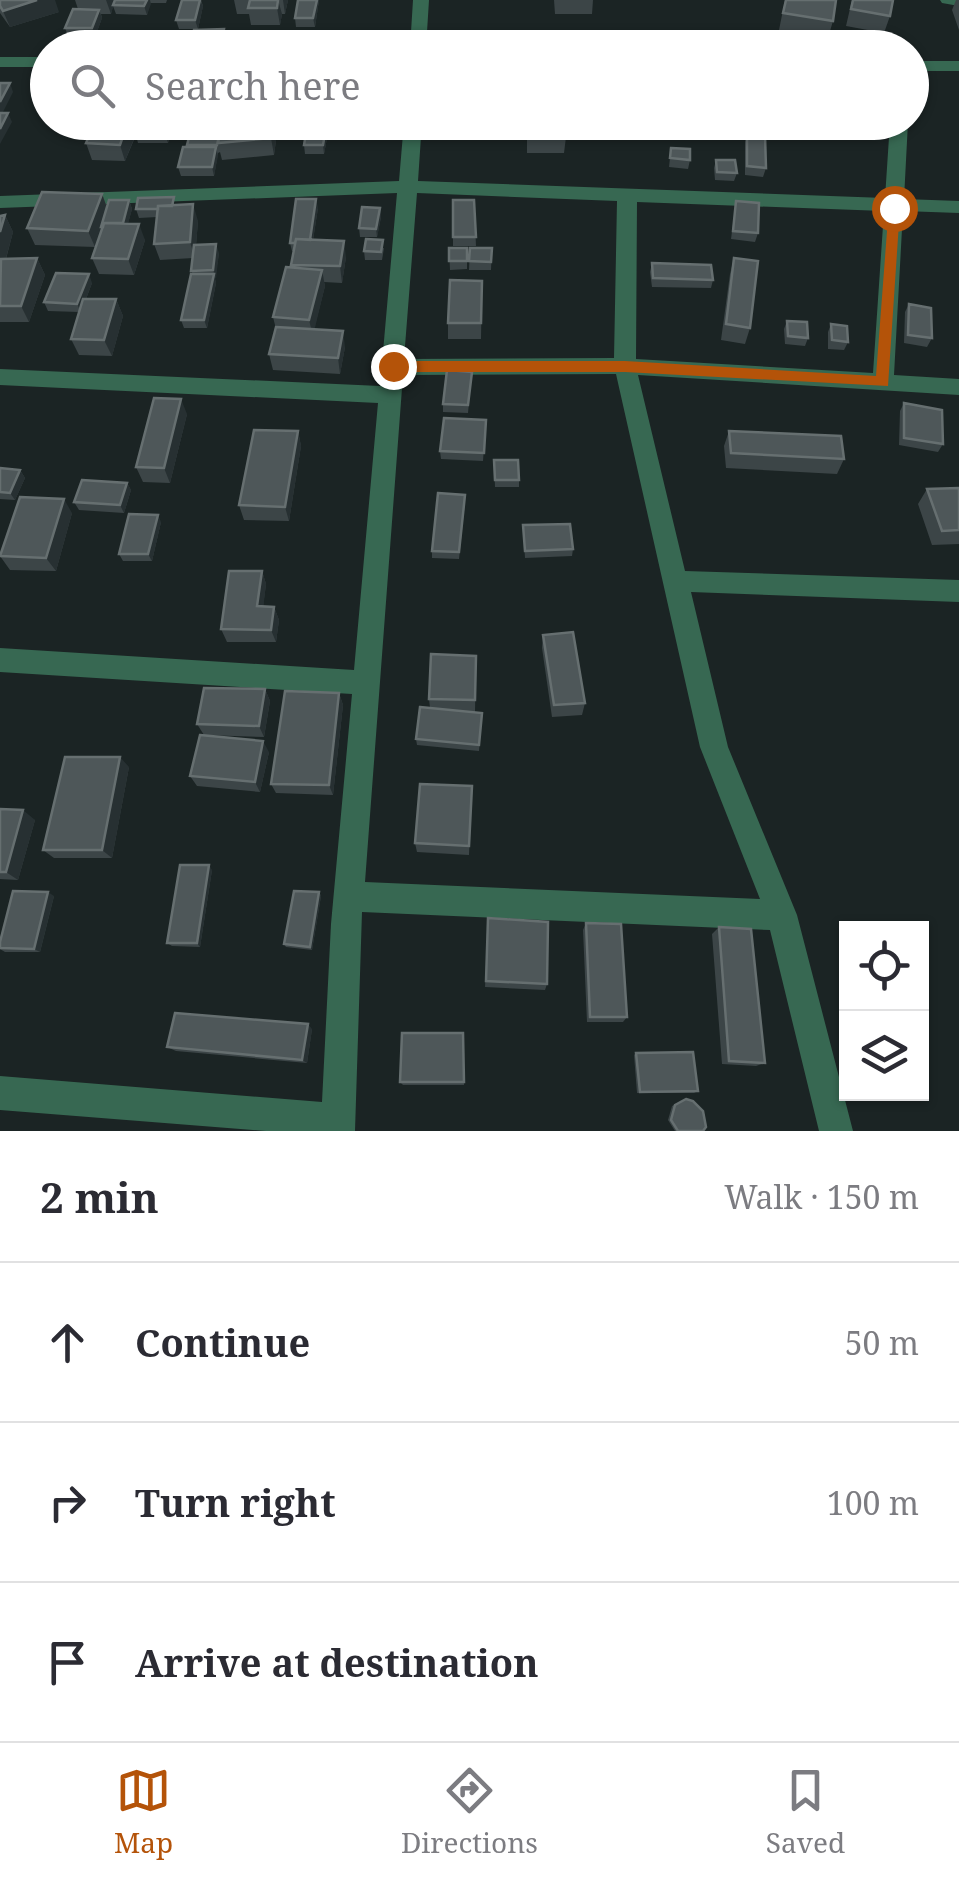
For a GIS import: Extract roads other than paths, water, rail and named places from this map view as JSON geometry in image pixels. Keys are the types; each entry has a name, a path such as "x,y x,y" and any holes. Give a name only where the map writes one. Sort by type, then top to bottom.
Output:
{"street":[{"path":"419,30 421,0"},
{"path":"948,0 959,0"},
{"path":"0,62 30,62"},
{"path":"929,66 959,66"},
{"path":"0,1093 338,1125 349,896 411,140"},
{"path":"883,382 898,140"},
{"path":"0,202 408,187 894,208 959,207"},
{"path":"627,194 625,366 714,747 782,916 836,1131"},
{"path":"393,366 625,366 959,386"},
{"path":"0,377 390,396"},
{"path":"675,581 959,591"},
{"path":"0,660 366,683"},
{"path":"349,896 782,916"}]}
